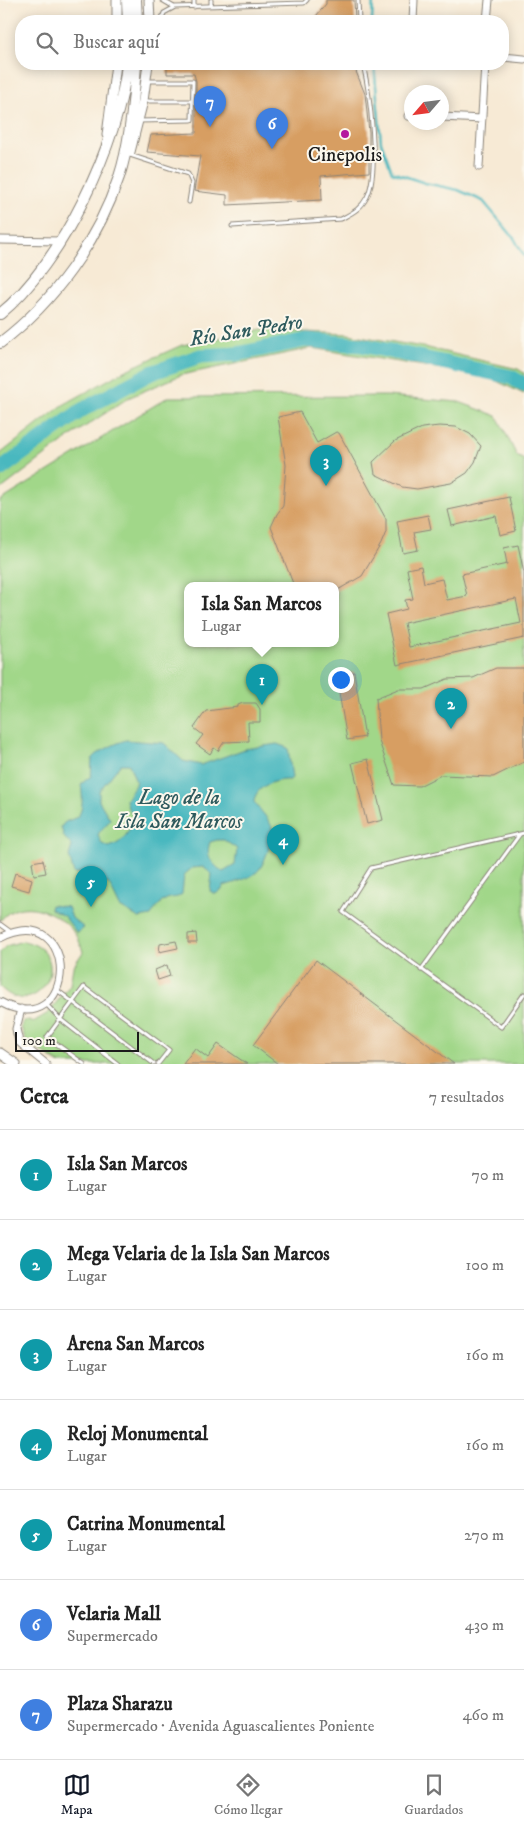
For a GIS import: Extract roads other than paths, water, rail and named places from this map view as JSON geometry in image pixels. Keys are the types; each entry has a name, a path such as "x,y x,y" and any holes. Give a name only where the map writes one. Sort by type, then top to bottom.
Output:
{"main road":[{"path":"127,0 128,15"},
{"path":"136,0 137,15"},
{"path":"0,314 19,296 60,241 103,159 120,110 126,70"},
{"path":"0,343 31,317 70,272 88,243 120,175 133,124 136,70"}],"street":[{"path":"117,0 118,15"},
{"path":"149,0 150,15"},
{"path":"413,15 414,0"},
{"path":"488,15 489,0"},
{"path":"509,58 524,59"},
{"path":"103,159 115,70"},
{"path":"120,175 129,155 133,124 143,101 148,70"},
{"path":"479,167 485,70"},
{"path":"449,117 482,119"},
{"path":"0,240 60,241"},
{"path":"0,938 11,932 24,931 36,933 47,939 61,959 62,972 57,990 44,1003 33,1008 21,1010 0,1002"},
{"path":"21,1010 16,1029 19,1042 46,1064"},
{"path":"0,1052 16,1064"}],"lane":[{"path":"162,0 175,7 268,2 304,3 307,0"},
{"path":"194,0 194,7"},
{"path":"211,0 211,6"},
{"path":"358,0 359,15"},
{"path":"163,15 175,7"},
{"path":"232,226 341,219 356,211 367,198 372,178 370,103 364,70"},
{"path":"133,124 192,120 193,81 147,80"},
{"path":"143,101 192,101"},
{"path":"129,155 188,174 192,183 189,202"},
{"path":"421,970 522,834"},
{"path":"522,834 371,868 343,912 501,1027 524,994"},
{"path":"0,924 11,932"},
{"path":"84,1064 47,1037 84,987 169,1050 158,1064"},
{"path":"57,990 154,1064"},
{"path":"44,1003 60,1020 118,1064"}],"water":[{"name":"Lago de la Isla San Marcos","path":"126,740 164,743 183,761 201,765 245,749 277,744 288,748 292,778 290,780 273,782 262,788 255,796 254,802 269,822 274,836 262,865 254,874 224,886 221,891 215,894 210,891 212,874 203,867 192,868 184,875 182,894 161,902 151,916 139,918 120,907 109,884 100,881 87,881 80,873 74,874 69,856 72,846 64,837 61,827 65,822 78,816 82,808 81,784 91,776 92,760 94,757 107,748","holes":["121,764 129,764 135,780 135,785 126,800 128,808 133,815 131,826 126,835 119,842 109,847 102,844 98,835 110,819 99,801 99,791","224,840 237,849 235,865 223,872 210,859 208,851 210,842"]},
{"path":"51,905 68,907 72,918 84,928 77,933 64,916 50,909"}],"waterway":[{"path":"372,15 373,0"},
{"path":"375,70 381,142 392,172 425,183 458,190 483,201 514,238 524,256"},
{"name":"Río San Pedro","path":"0,470 82,410 151,373 200,356 237,354 306,340 362,345 511,377 524,385"}],"place":[{"name":"Plaza Sharazu","path":"210,127"},
{"name":"Cinepolis","path":"345,134"},
{"name":"Velaria Mall","path":"272,149"},
{"name":"Arena San Marcos","path":"326,486"},
{"name":"Isla San Marcos","path":"262,705"},
{"name":"Mega Velaria de la Isla San Marcos","path":"451,729"},
{"name":"Reloj Monumental","path":"283,865"},
{"name":"Catrina Monumental","path":"91,907"}]}
